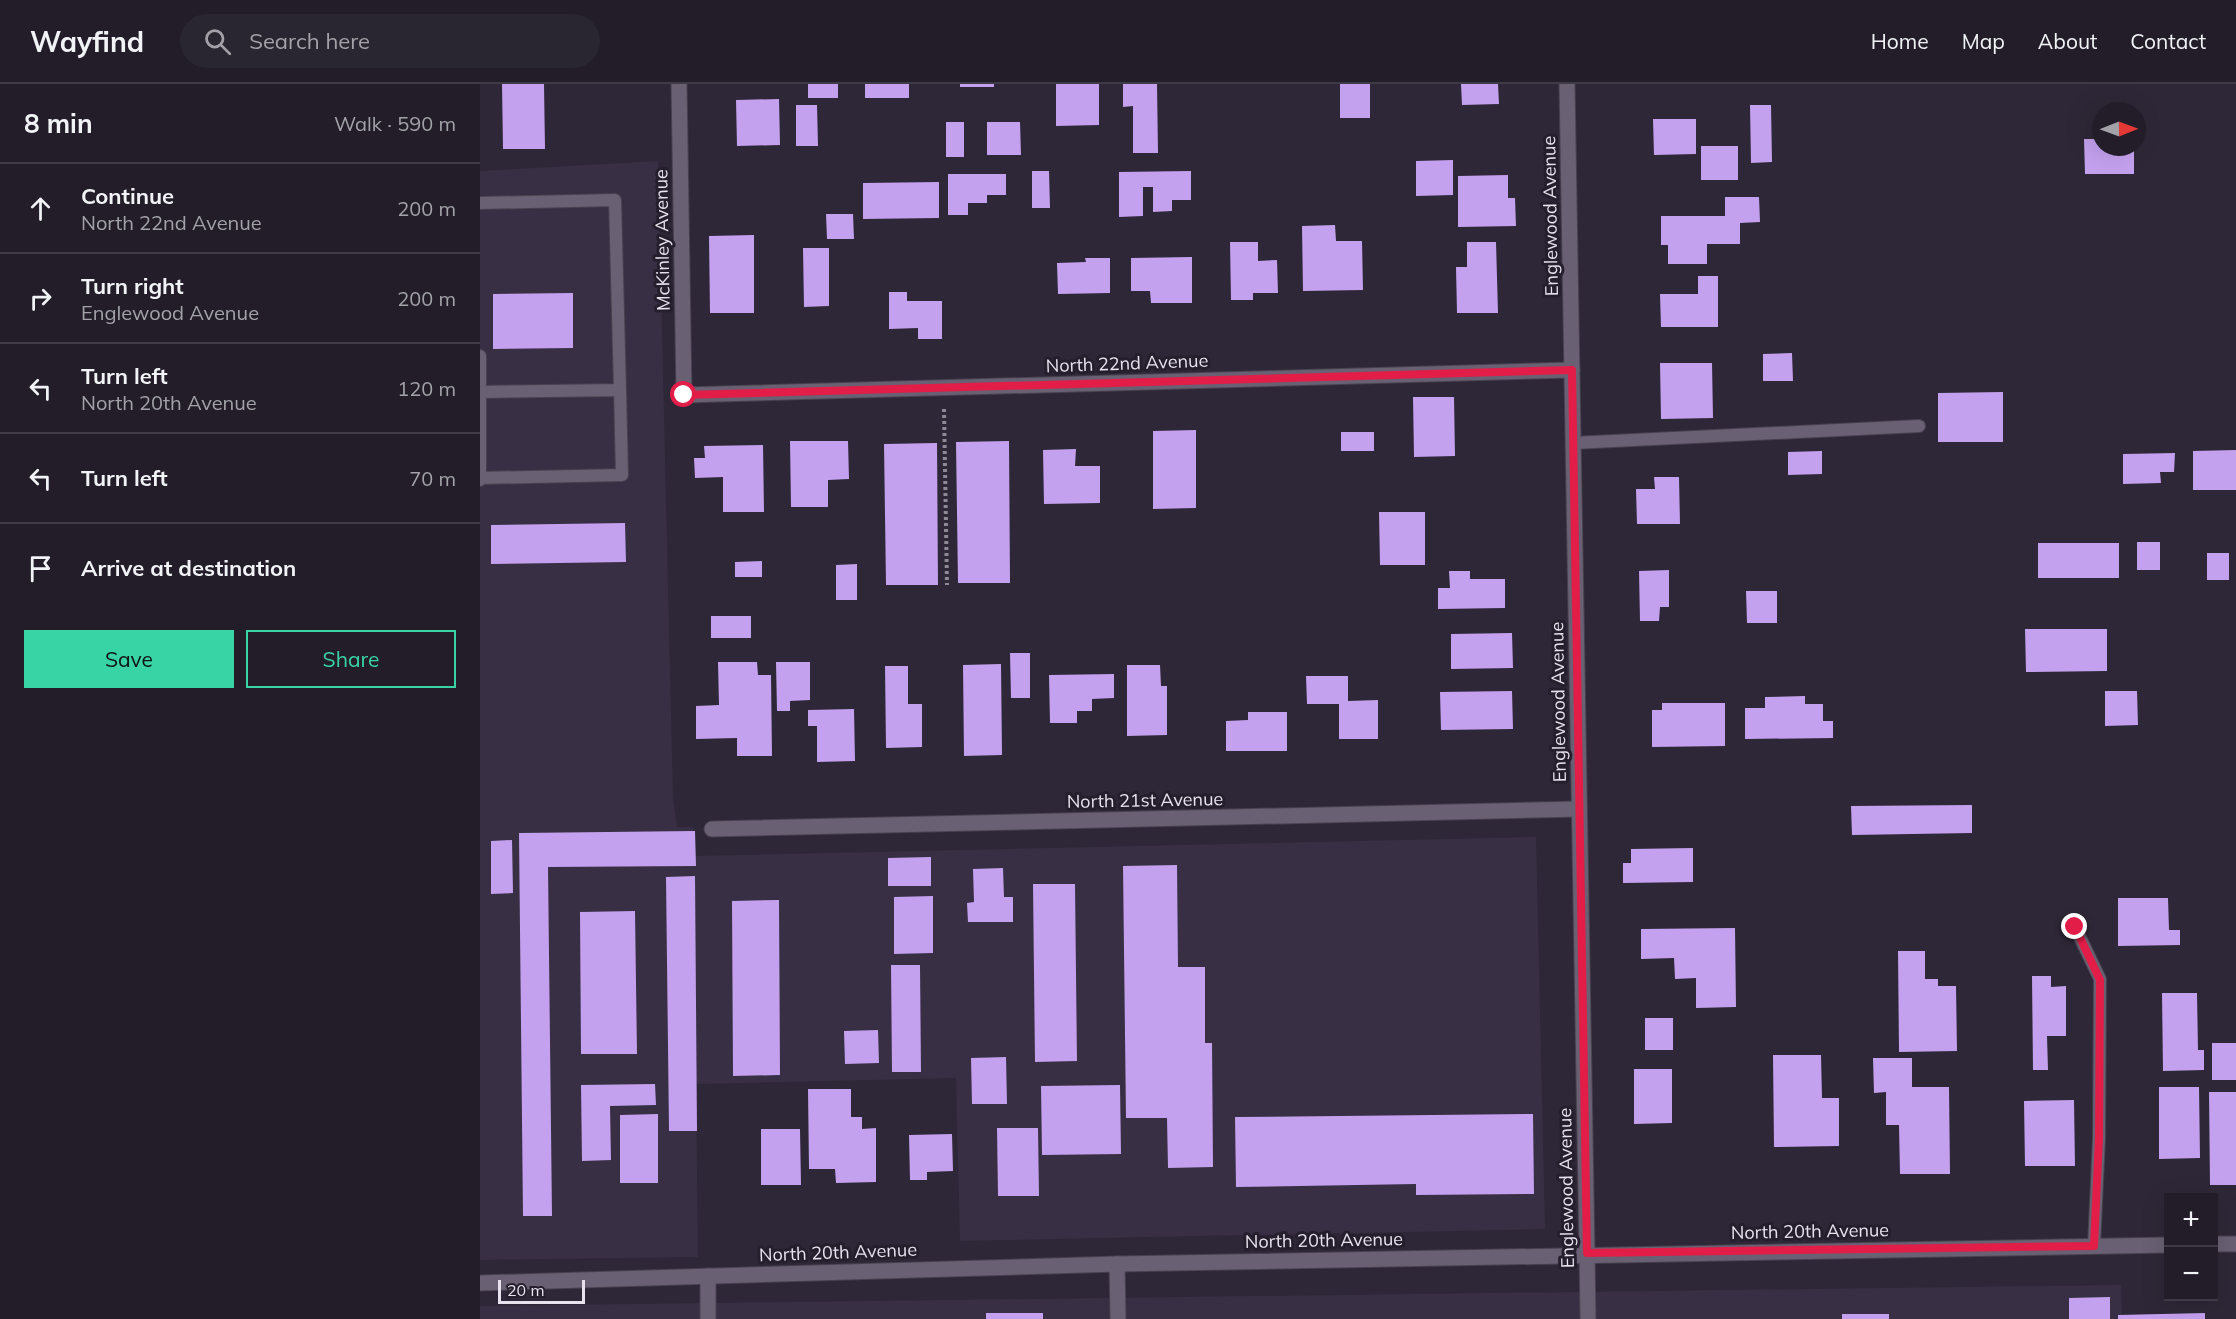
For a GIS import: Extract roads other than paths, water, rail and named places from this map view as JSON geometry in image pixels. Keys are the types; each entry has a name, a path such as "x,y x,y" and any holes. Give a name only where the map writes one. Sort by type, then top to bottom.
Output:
{"street":[{"name":"McKinley Avenue","path":"679,84 684,395"},
{"name":"Englewood Avenue","path":"1568,84 1588,1319"},
{"name":"North 22nd Avenue","path":"684,395 1572,370"},
{"name":"North 21st Avenue","path":"712,830 1579,809"},
{"path":"2218,1244 2236,1244"},
{"name":"North 20th Avenue","path":"480,1283 1117,1263 1587,1253 2164,1245"},
{"path":"1117,1263 1118,1319"},
{"path":"708,1276 708,1319"}],"lane":[{"path":"480,203 615,200 622,475 480,478 480,356"},
{"path":"480,392 620,390"},
{"path":"1573,443 1919,426"},
{"path":"2075,927 2100,980 2099,1138 2094,1246"}]}
